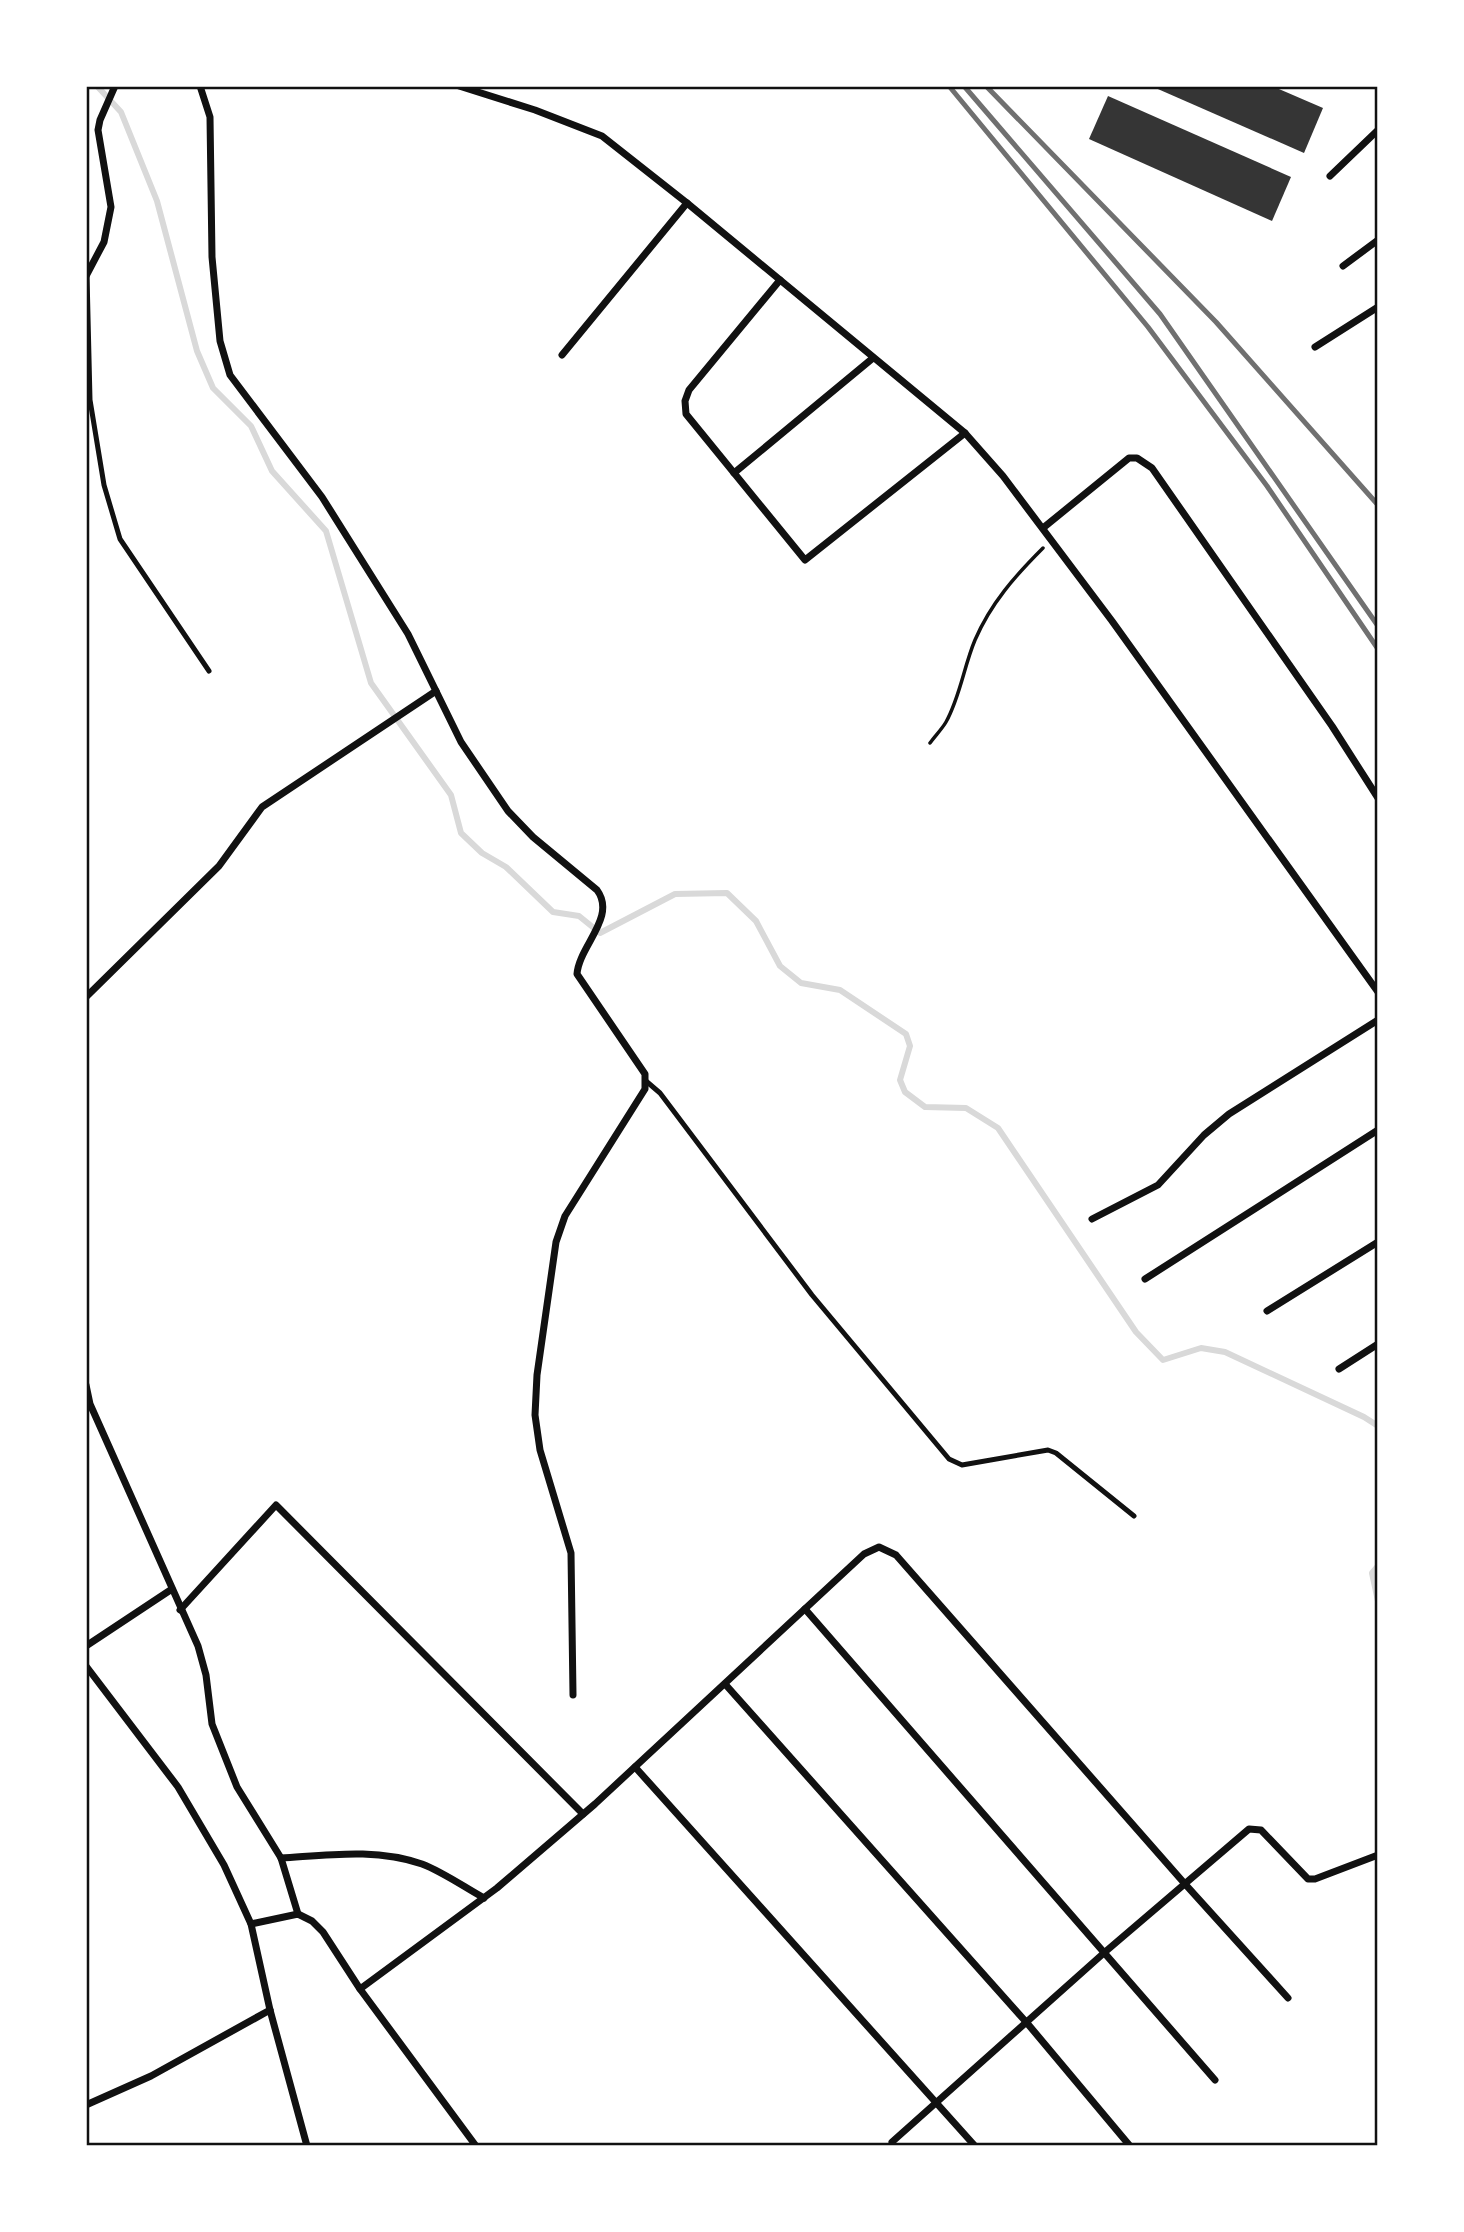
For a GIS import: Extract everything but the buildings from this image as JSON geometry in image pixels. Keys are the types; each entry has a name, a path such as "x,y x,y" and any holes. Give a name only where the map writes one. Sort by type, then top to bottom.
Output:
{"street":[{"path":"86,275 104,242 111,207 98,130 115,86"},
{"path":"200,86 210,117 212,257 220,341 230,375 322,497 408,634 461,742 508,810 520,825 597,890 602,898 604,904 600,920 576,974 645,1074 645,1089 639,1101 565,1216 556,1242 537,1375 535,1415 540,1450 571,1553 573,1695"},
{"path":"459,86 535,110 602,136 965,433 1003,475 1112,621 1378,992"},
{"path":"1330,176 1378,130"},
{"path":"562,355 687,203"},
{"path":"1343,266 1378,240"},
{"path":"780,280 689,390 685,401 686,414 805,560 965,433"},
{"path":"1315,347 1378,307"},
{"path":"734,473 873,358"},
{"path":"1043,528 1129,458 1136,458 1152,468 1332,726 1378,798"},
{"path":"86,997 219,866 262,807 436,691"},
{"path":"1092,1219 1158,1185 1204,1135 1229,1114 1378,1020"},
{"path":"1145,1279 1378,1130"},
{"path":"1267,1311 1378,1242"},
{"path":"1339,1369 1378,1344"},
{"path":"86,1385 90,1405 198,1646 206,1675 212,1724 237,1787 281,1858 298,1914"},
{"path":"180,1610 276,1505 583,1814"},
{"path":"359,1989 484,1898 583,1814 864,1554 879,1547 896,1555 1288,1998"},
{"path":"86,1646 172,1589"},
{"path":"805,1609 1215,2080"},
{"path":"86,1666 178,1787 223,1865 251,1924 270,2010 307,2146"},
{"path":"725,1684 1027,2022 1130,2146"},
{"path":"635,1767 975,2146"},
{"path":"892,2142 1105,1952 1249,1829 1261,1830 1308,1879 1315,1880 1378,1855"},
{"path":"281,1858 345,1853 383,1854 423,1865 484,1898"},
{"path":"251,1924 298,1914 312,1921 323,1932 359,1989 476,2146"},
{"path":"86,2105 151,2076 270,2010"}],"lane":[{"path":"86,275 90,400 104,485 120,539 209,671"},
{"path":"646,1081 660,1093 813,1295 948,1459 962,1465 1048,1450 1056,1453 1134,1516"}],"path":[{"path":"930,743 945,724 988,613 1003,591 1051,540"}],"waterway":[{"path":"97,86 121,112 157,201 197,351 213,388 251,426 272,471 326,531 371,683 451,795 461,833 482,853 506,867 553,912 579,916 600,933 675,894 727,893 756,921 780,966 801,983 840,990 906,1034 910,1046 900,1080 905,1092 925,1107 966,1108 998,1128 1136,1332 1163,1360 1201,1348 1225,1352 1378,1426"},
{"path":"1378,1566 1372,1573 1378,1601"}],"railway":[{"path":"949,86 1148,327 1267,486 1378,649"},
{"path":"964,86 1160,314 1378,626"},
{"path":"986,86 1216,322 1378,505"}]}
